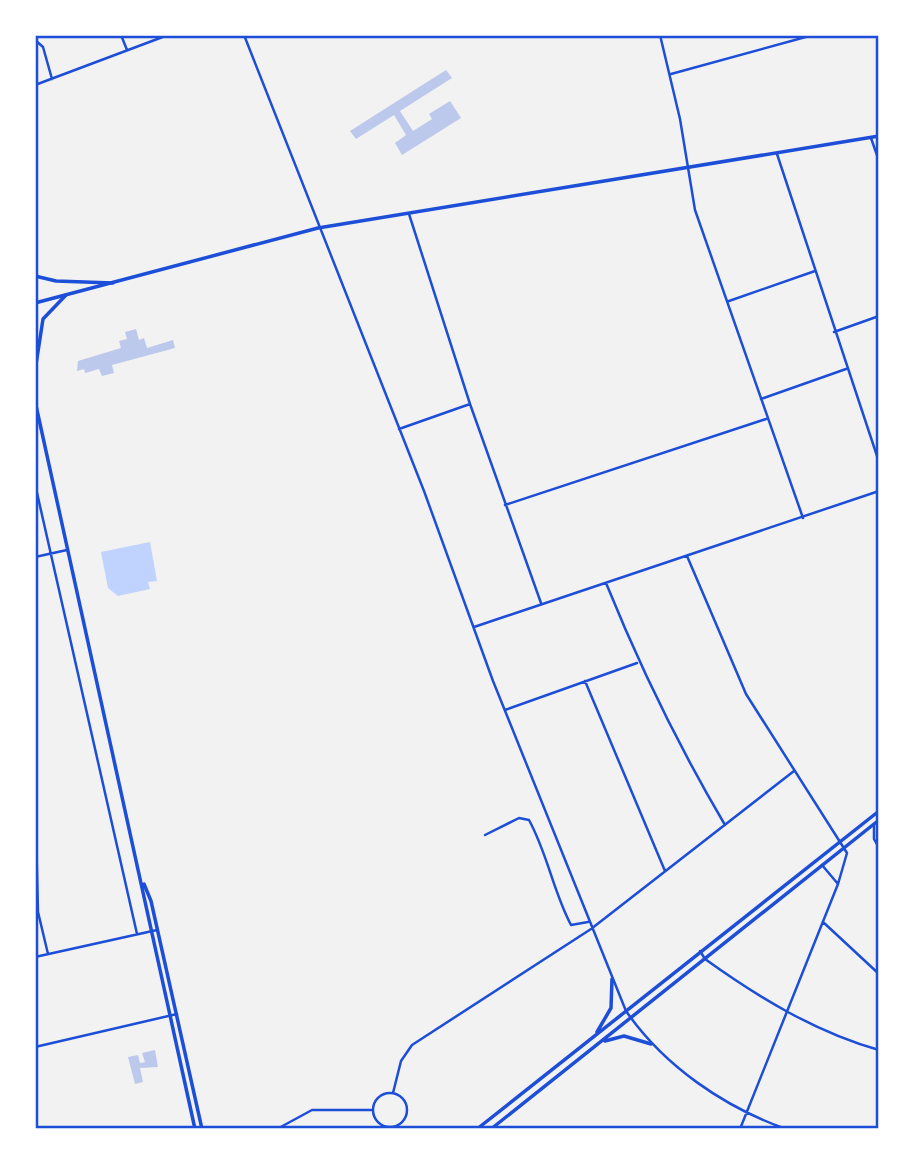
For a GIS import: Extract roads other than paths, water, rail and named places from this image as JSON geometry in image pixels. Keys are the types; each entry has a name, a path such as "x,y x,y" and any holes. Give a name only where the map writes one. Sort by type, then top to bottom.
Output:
{"main road":[{"path":"35,303 318,228 879,136"},
{"path":"35,276 56,281 113,283"},
{"path":"35,371 43,319 66,295"},
{"path":"35,401 143,882 157,929 202,1129"},
{"path":"477,1129 879,811"},
{"path":"491,1129 877,822"},
{"path":"143,882 150,931 195,1129"},
{"path":"594,1037 611,1008 612,979"},
{"path":"600,1042 624,1036 637,1037 651,1044"}],"street":[{"path":"121,35 127,50"},
{"path":"35,85 168,35"},
{"path":"244,35 399,429 505,710 626,1011 651,1044 669,1061 747,1113 786,1129"},
{"path":"660,35 680,119 686,169 695,210 729,301 766,419 803,517"},
{"path":"670,74 813,35"},
{"path":"35,40 43,47 52,79"},
{"path":"871,138 879,161"},
{"path":"777,154 879,462"},
{"path":"409,214 470,404 541,603"},
{"path":"729,301 815,271"},
{"path":"834,332 879,316"},
{"path":"761,398 846,369"},
{"path":"399,429 470,404"},
{"path":"505,506 766,419"},
{"path":"35,484 137,934"},
{"path":"474,627 879,491"},
{"path":"35,557 67,550"},
{"path":"687,555 746,694 844,847 846,858 740,1129"},
{"path":"606,583 638,662 684,755 726,826"},
{"path":"505,710 638,662"},
{"path":"585,681 666,871"},
{"path":"393,1093 401,1061 408,1048 591,929 794,771"},
{"path":"35,790 38,912 48,954"},
{"path":"485,835 519,818 529,820 549,863 555,893 570,925 588,922"},
{"path":"877,822 874,839 879,848"},
{"path":"822,865 838,884"},
{"path":"822,922 879,974"},
{"path":"35,957 157,929"},
{"path":"700,951 705,958 755,995 786,1012 879,1050"},
{"path":"35,1047 177,1014"},
{"path":"393,1093 404,1100 407,1108 405,1116 399,1124 383,1126 375,1119 373,1110 377,1099 393,1093"},
{"path":"277,1129 312,1110 373,1110"},
{"path":"399,1124 403,1129"}],"water":[{"path":"150,542 157,581 148,582 150,589 118,596 108,588 101,552"}]}
